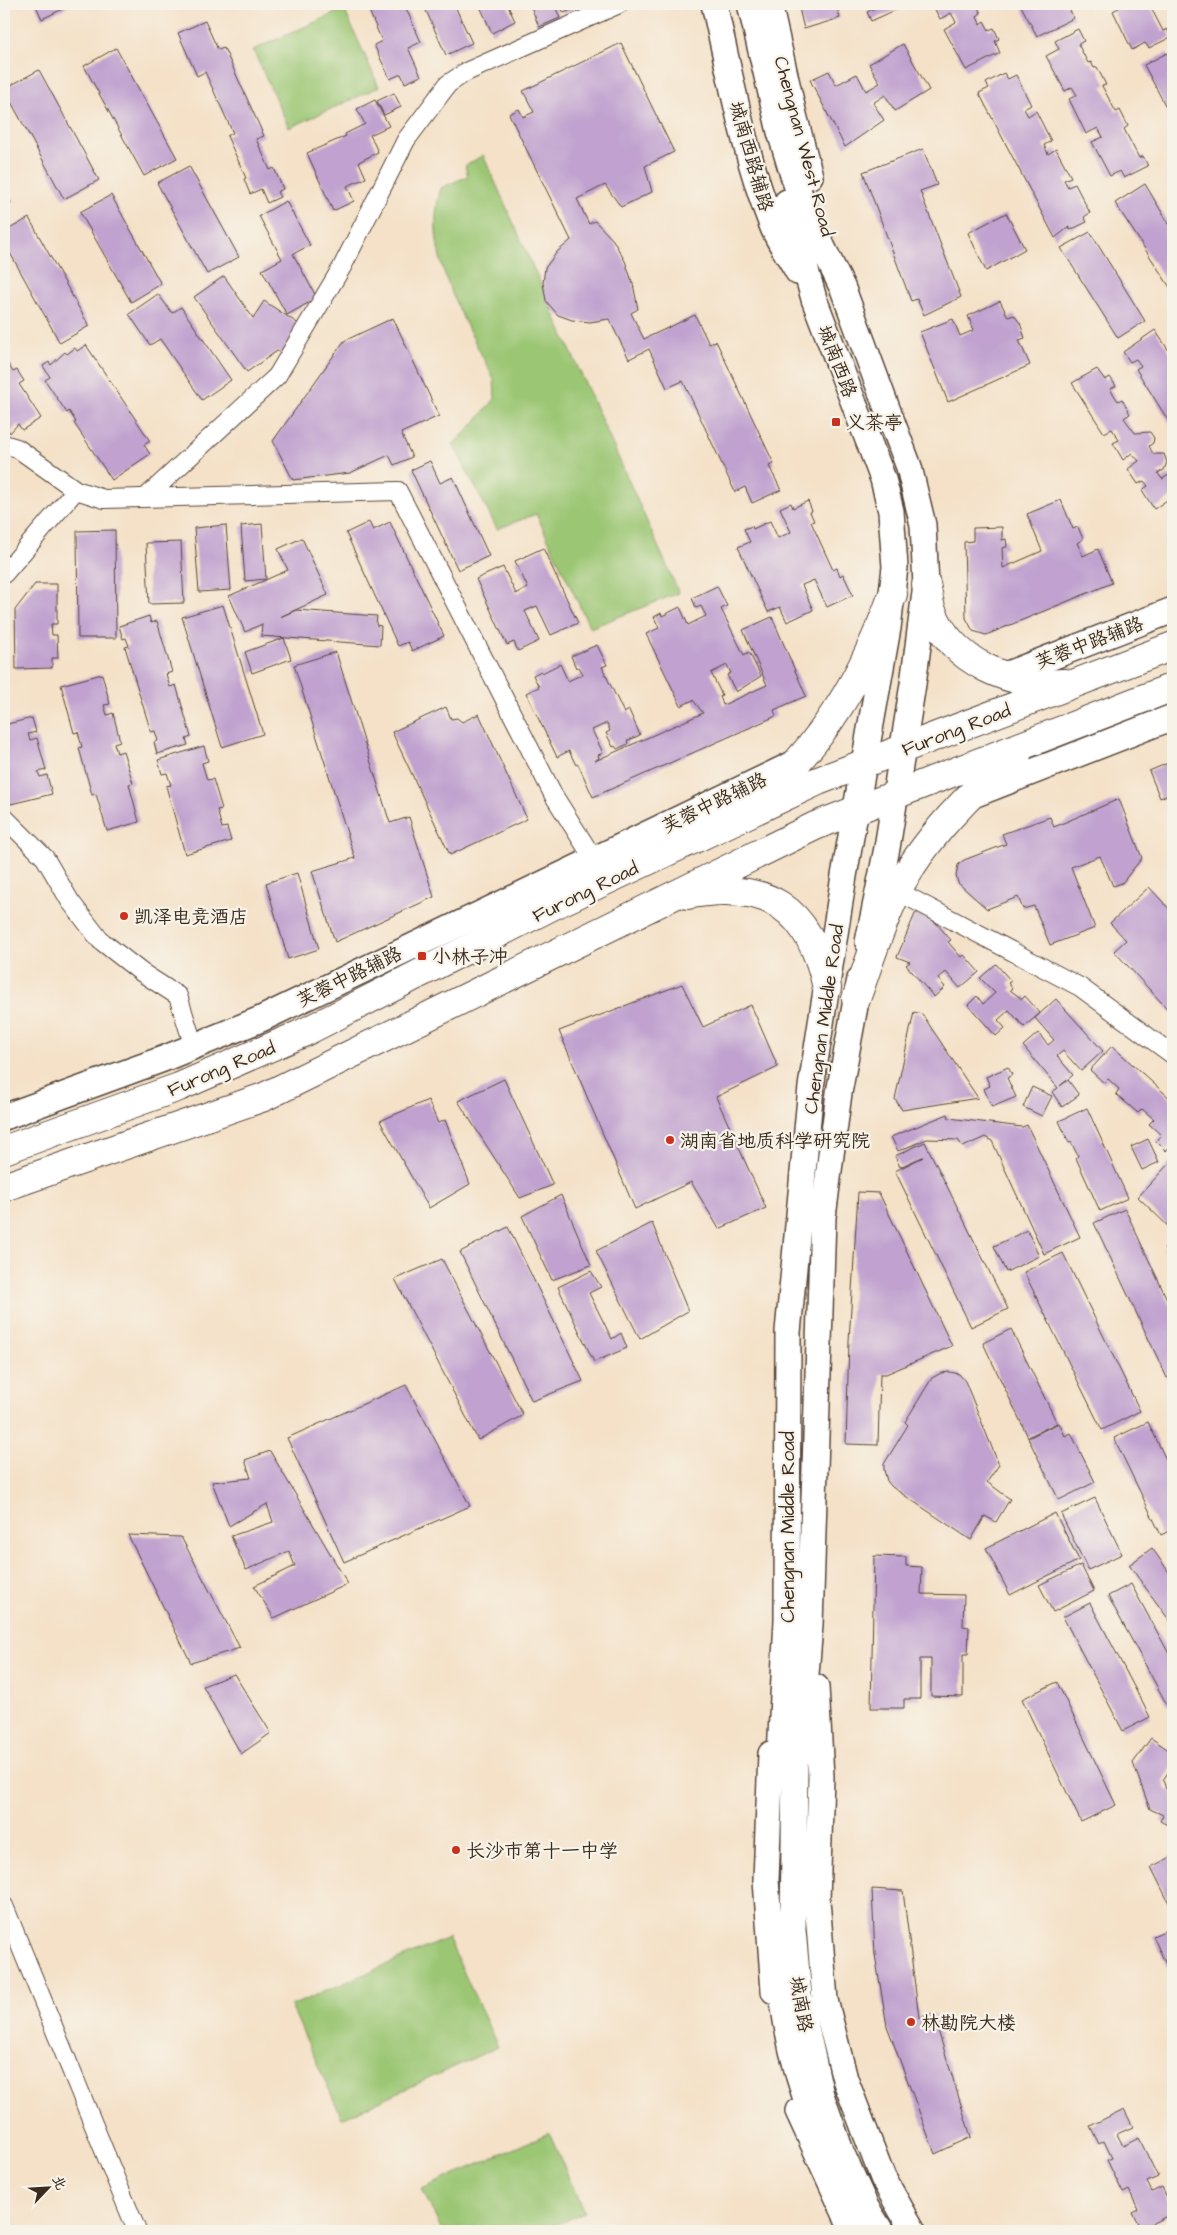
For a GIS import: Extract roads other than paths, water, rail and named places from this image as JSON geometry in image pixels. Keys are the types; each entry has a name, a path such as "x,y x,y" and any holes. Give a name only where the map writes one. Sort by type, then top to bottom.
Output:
{"main road":[{"name":"城南西路辅路","path":"714,4 745,137 772,227 814,299"},
{"name":"城南西路","path":"734,4 757,103 793,220 814,299 883,480 891,511 895,540 893,594 856,810"},
{"name":"城南西路","path":"750,4 780,132 792,172 806,213 843,289 909,467 924,525 926,585 895,795"},
{"name":"Chengnan West Road","path":"769,4 794,115 843,289"},
{"path":"926,585 932,611 953,645 970,660 1005,676 1054,684 1079,682"},
{"path":"735,818 765,794 823,729 853,686 875,641 893,594"},
{"name":"芙蓉中路辅路","path":"1005,676 1173,610"},
{"name":"Furong Road","path":"4,1150 136,1103 239,1062 303,1033 601,870 735,818 818,781 1173,646"},
{"name":"Furong Road","path":"4,1187 264,1097 815,826 1173,687"},
{"path":"973,795 1173,717"},
{"path":"856,999 897,891 918,857 973,795 1005,764 1036,741"},
{"name":"芙蓉中路辅路","path":"4,1117 67,1096 194,1047 261,1019 470,917 601,870 793,764"},
{"name":"Chengnan Middle Road","path":"798,1623 823,1217 839,1093 895,795"},
{"name":"Chengnan Middle Road","path":"856,810 811,1087 788,1332 798,1623 804,1699 787,1764 778,1931 783,2006 801,2089 829,2158 868,2231"},
{"path":"656,903 712,891 759,894 781,905 796,918 814,943 822,963 827,988"},
{"path":"798,1623 774,1707 766,1870 769,1945 775,2003 798,2115 853,2231"},
{"path":"798,1623 818,1708 821,1778 817,1900 825,2000 845,2079 883,2178 913,2231"},
{"name":"城南路","path":"787,1764 793,1930 799,1996 821,2095 854,2180 881,2231"}],"street":[{"path":"146,498 276,376 342,267 406,140 448,84 475,68 619,4"},
{"path":"8,444 76,490 104,499 398,492 554,796 601,870"},
{"path":"4,574 76,490"},
{"path":"4,816 45,858 70,901 100,940 141,972 178,996 194,1047"},
{"path":"897,891 1080,987 1173,1056"},
{"path":"4,1906 137,2231"}],"place":[{"name":"义茶亭","path":"836,422"},
{"name":"凯泽电竞酒店","path":"124,916"},
{"name":"小林子冲","path":"422,956"},
{"name":"湖南省地质科学研究院","path":"670,1140"},
{"name":"长沙市第十一中学","path":"456,1850"},
{"name":"林勘院大楼","path":"911,2022"}]}
